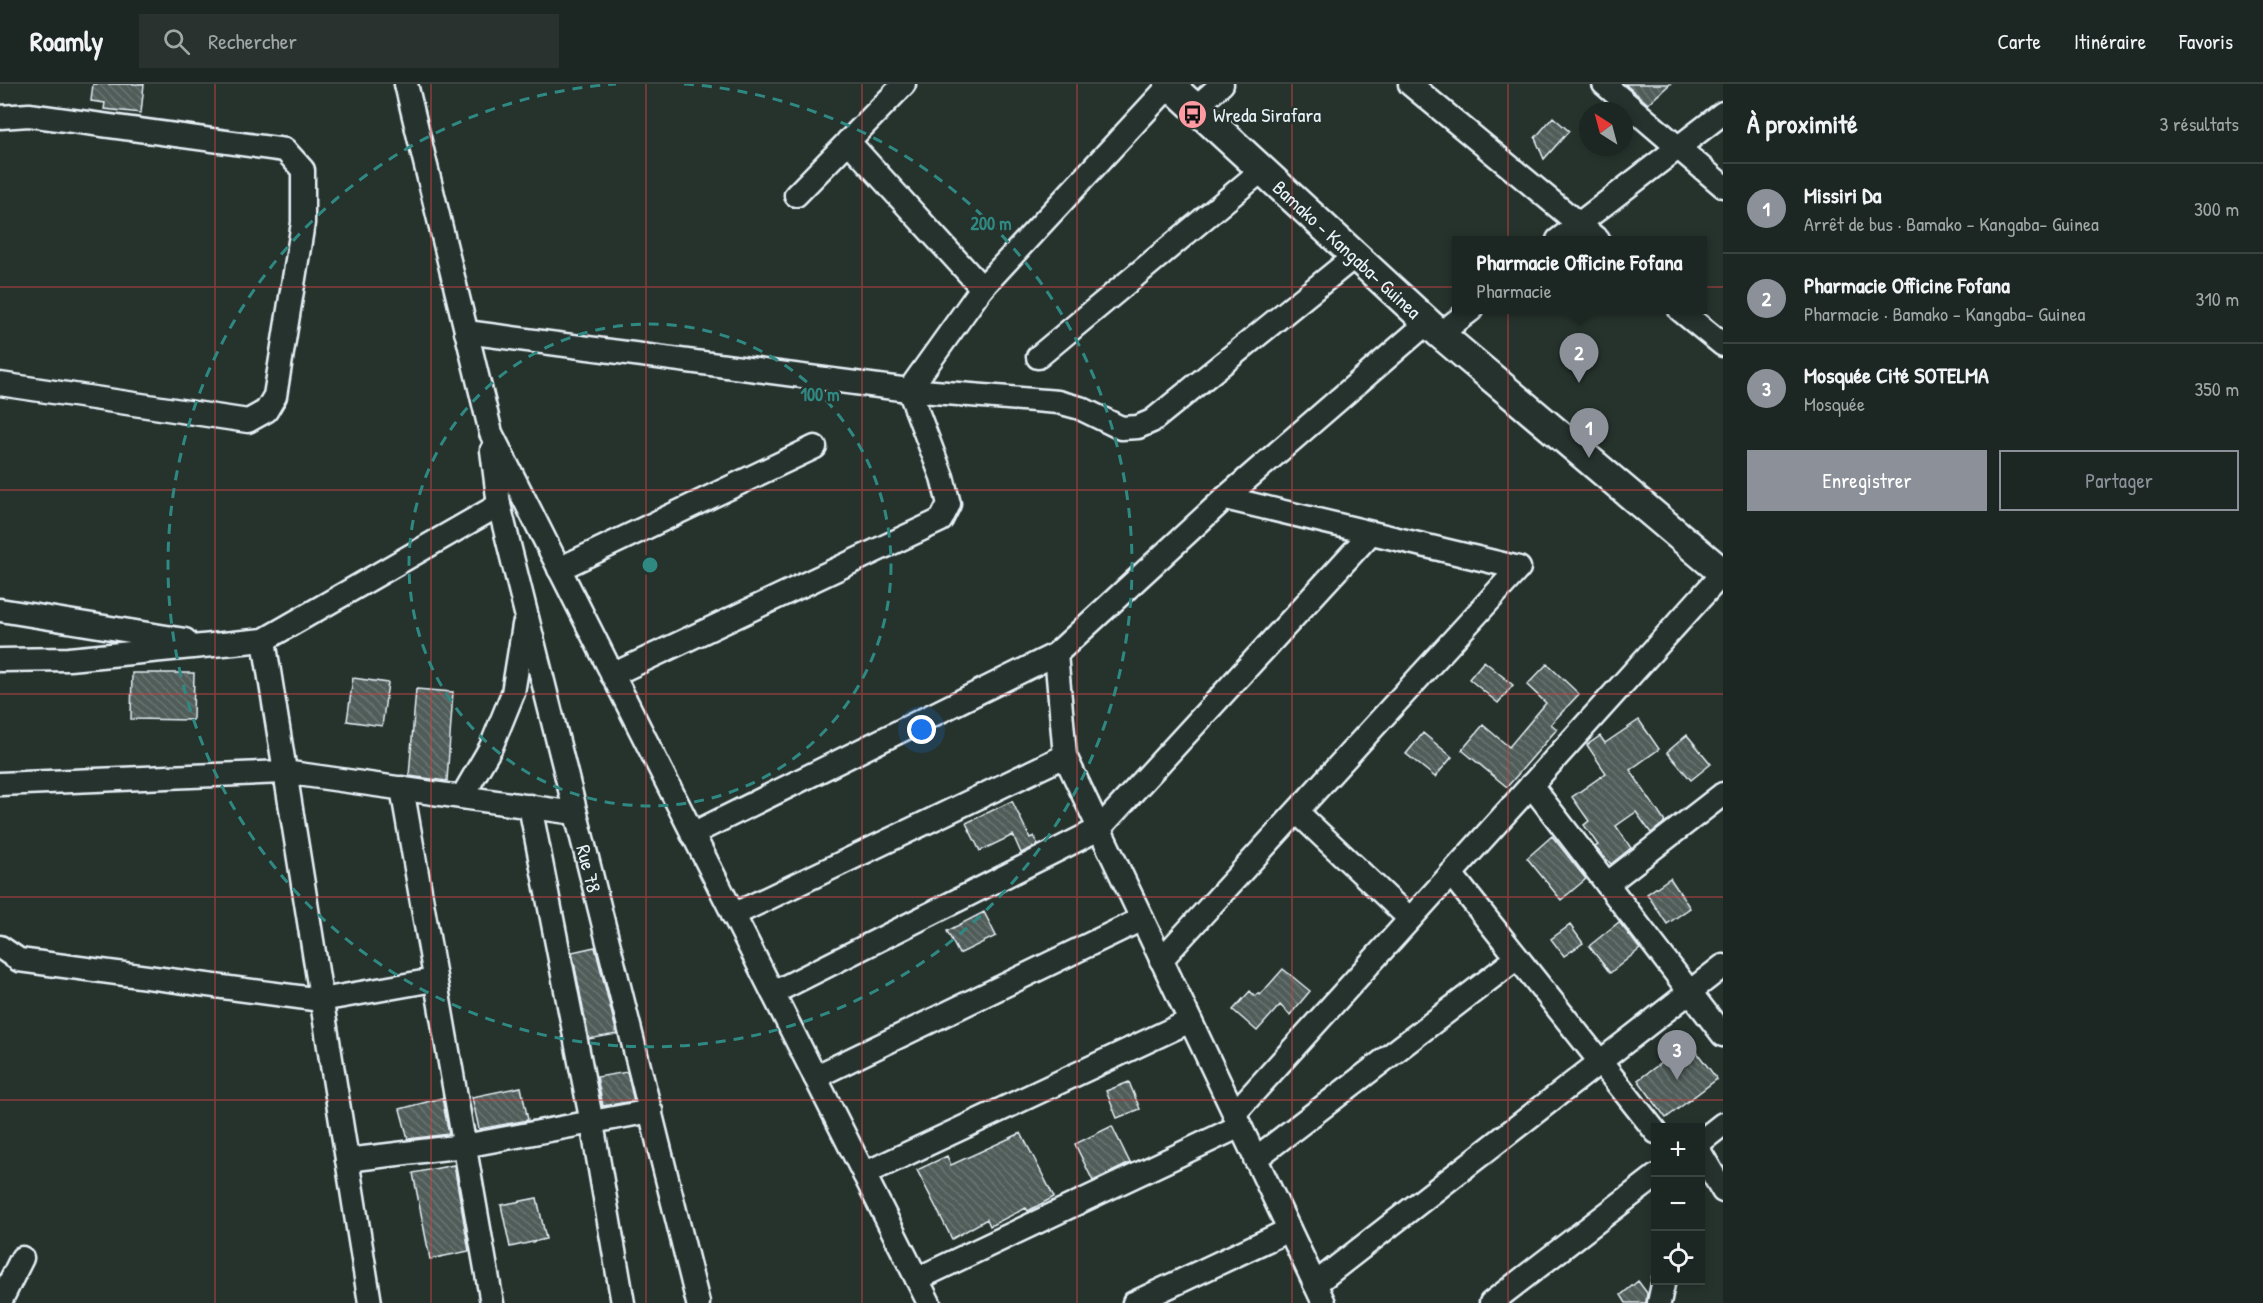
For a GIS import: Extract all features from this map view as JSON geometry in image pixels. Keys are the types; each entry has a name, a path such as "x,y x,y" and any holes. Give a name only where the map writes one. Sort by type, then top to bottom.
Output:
{"main road":[{"name":"Bamako - Kangaba- Guinea","path":"1170,85 1433,328 1723,573"}],"street":[{"path":"401,84 406,84 490,434 929,1303"},
{"path":"795,195 904,84"},
{"path":"1194,109 1222,84"},
{"path":"1410,84 1593,236"},
{"path":"1604,84 1723,186"},
{"path":"909,390 982,288 1170,85"},
{"path":"1564,236 1723,113"},
{"path":"0,117 29,115 285,150 303,170 303,224 275,396 266,411 248,421 0,384"},
{"path":"848,141 982,288"},
{"path":"1038,357 1262,171"},
{"path":"466,332 909,390 1058,402 1080,408 1121,428 1137,427 1152,421 1355,256"},
{"path":"692,834 1056,654 1226,498 1433,328 1461,314"},
{"path":"1686,314 1723,345"},
{"path":"612,675 940,520 949,504 942,477 909,390"},
{"name":"Rue 78","path":"490,434 499,505 698,1303"},
{"path":"559,568 815,447"},
{"path":"1161,960 1519,568 1226,498"},
{"path":"0,660 69,659 264,640 499,505"},
{"path":"773,993 1099,829 1370,534"},
{"path":"917,1279 1237,1120 1410,919 1723,573"},
{"path":"0,610 216,645"},
{"path":"462,797 490,747 513,693 526,614"},
{"path":"264,640 370,1303"},
{"path":"1056,654 1065,756 1319,1294 1600,1062 1723,966"},
{"path":"733,915 1065,756"},
{"path":"0,784 284,772 575,813"},
{"path":"1531,785 1723,1035"},
{"path":"402,788 492,1303"},
{"path":"1607,884 1723,794"},
{"path":"530,806 592,1123 623,1303"},
{"path":"1297,812 1410,919"},
{"path":"1451,874 1651,1126"},
{"path":"815,1077 1142,919"},
{"path":"0,947 19,960 321,999 434,980"},
{"path":"1255,1159 1517,958"},
{"path":"864,1174 1190,1021"},
{"path":"347,1160 464,1146 651,1111"},
{"path":"1705,1139 1723,1124"},
{"path":"1705,1159 1723,1191"},
{"path":"1491,1303 1655,1177"},
{"path":"1134,1303 1289,1230"},
{"path":"0,1302 22,1258"},
{"path":"1659,1303 1663,1285"}],"building":[{"path":"93,84 144,84 141,113 104,109 105,103 91,101"},
{"path":"1625,84 1670,84 1648,104"},
{"path":"1553,117 1569,131 1544,159 1535,138"},
{"path":"1484,661 1513,685 1498,703 1469,679"},
{"path":"1547,664 1579,694 1551,724 1557,729 1507,787 1462,750 1483,725 1509,747 1546,703 1527,685"},
{"path":"132,673 194,673 193,720 131,719"},
{"path":"353,678 388,683 382,726 347,721"},
{"path":"416,689 453,692 447,781 409,776"},
{"path":"1639,720 1659,749 1630,770 1665,822 1651,833 1636,812 1616,826 1631,848 1611,864 1595,847 1598,845 1584,825 1589,821 1572,797 1606,773 1587,745 1600,736 1605,743"},
{"path":"1423,733 1452,757 1435,777 1406,754"},
{"path":"1687,735 1711,764 1691,780 1667,752"},
{"path":"1012,801 1030,838 1034,836 1038,845 1021,853 1013,835 980,851 966,823"},
{"path":"1552,836 1586,879 1561,900 1527,858"},
{"path":"1670,878 1690,908 1667,924 1647,894"},
{"path":"984,912 996,936 959,954 947,931"},
{"path":"1619,922 1640,949 1610,973 1589,946"},
{"path":"1570,925 1583,943 1564,956 1551,939"},
{"path":"595,947 617,1034 589,1039 572,952"},
{"path":"1283,969 1310,991 1290,1015 1280,1005 1257,1031 1233,1010 1250,991 1255,996 1258,993 1260,995"},
{"path":"1689,1042 1717,1079 1666,1118 1638,1080"},
{"path":"627,1072 634,1101 603,1106 597,1077"},
{"path":"1129,1082 1140,1109 1117,1118 1106,1091"},
{"path":"521,1087 528,1120 479,1129 472,1097"},
{"path":"442,1098 449,1134 408,1139 400,1109"},
{"path":"1112,1126 1130,1163 1093,1181 1075,1144"},
{"path":"1021,1133 1054,1197 1028,1211 1026,1208 990,1226 987,1219 952,1239 917,1170 947,1156 951,1165"},
{"path":"454,1165 469,1251 430,1259 413,1173"},
{"path":"537,1198 546,1239 510,1247 501,1205"},
{"path":"1638,1281 1647,1293 1646,1303 1626,1303 1621,1295"}],"place":[{"name":"Wreda Sirafara","path":"1192,114"},
{"name":"Pharmacie Officine Fofana","path":"1579,383"},
{"name":"Missiri Da","path":"1589,458"},
{"name":"Mosquée Cité SOTELMA","path":"1677,1080"}]}
